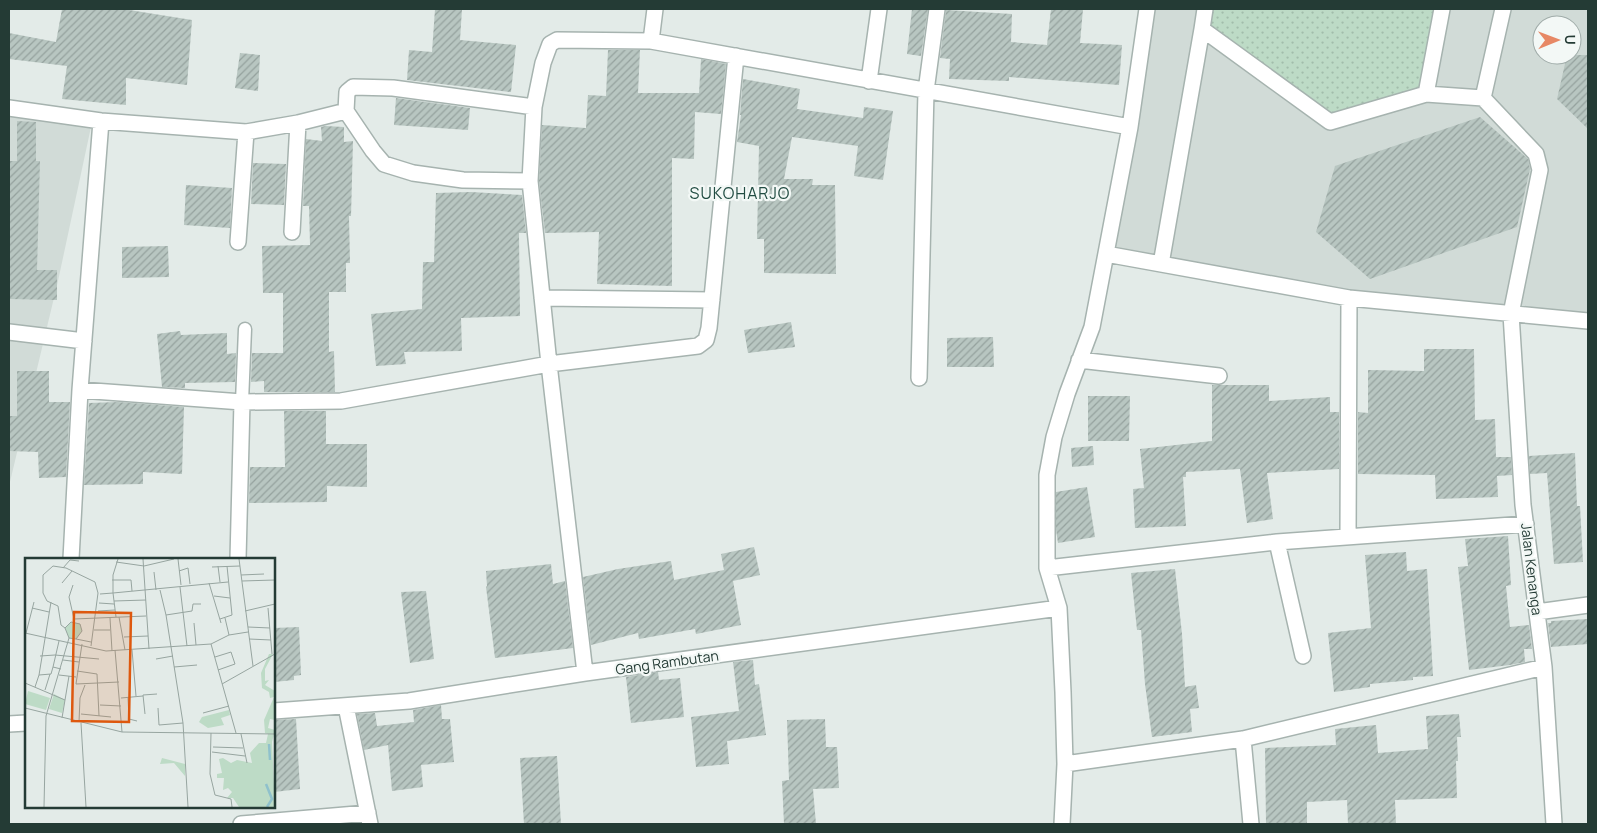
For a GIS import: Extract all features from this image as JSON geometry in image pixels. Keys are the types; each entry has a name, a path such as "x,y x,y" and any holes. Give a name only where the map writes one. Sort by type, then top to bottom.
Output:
{"street":[{"path":"651,40 655,9"},
{"path":"868,81 878,9"},
{"path":"919,378 926,91 937,9"},
{"path":"1062,824 1065,764 1059,608 1047,568 1046,475 1054,436 1067,394 1092,327 1130,127 1147,9"},
{"path":"1161,264 1205,9"},
{"path":"1426,94 1442,9"},
{"path":"1202,29 1330,122 1426,94 1483,98 1503,9"},
{"path":"585,673 530,181 534,107 550,44 557,40 651,40 868,81 1130,127"},
{"path":"80,390 242,402 341,401 549,364 698,346 706,340 709,328 736,56"},
{"path":"530,181 463,180 413,173 384,164 346,111 347,92 353,87 393,88 534,107"},
{"name":"Jalan Kenanga","path":"1483,98 1536,154 1540,170 1511,314 1526,524 1544,667 1554,824"},
{"path":"9,108 101,121 246,132 298,123 346,111"},
{"path":"71,558 80,390 101,121"},
{"path":"292,232 298,123"},
{"path":"238,242 246,132"},
{"path":"1106,254 1349,298 1588,321"},
{"path":"542,298 712,300"},
{"path":"1348,537 1349,298"},
{"path":"9,332 84,341"},
{"path":"1080,360 1219,376"},
{"path":"238,558 242,402"},
{"path":"1047,568 1277,542 1526,524"},
{"path":"1277,542 1302,656"},
{"path":"1537,612 1588,605"},
{"name":"Gang Rambutan","path":"275,711 409,701 585,673 1059,608"},
{"path":"1065,764 1243,738 1544,667"},
{"path":"241,824 369,819 346,706"},
{"path":"9,724 25,724"},
{"path":"1243,738 1251,824"}],"lane":[{"path":"242,402 245,329"}],"shaded area":[{"path":"1147,9 1588,9 1588,321 1349,298 1106,254"},
{"path":"9,114 91,127 58,281 9,486"}],"green space":[{"path":"1205,9 1442,9 1426,94 1330,122 1202,29"}],"building":[{"path":"62,9 123,9 192,20 187,85 126,78 126,105 62,99 67,66 9,59 9,33 56,42"},
{"path":"435,9 462,9 460,40 516,45 511,92 407,80 409,50 432,52"},
{"path":"912,9 928,9 921,56 907,54"},
{"path":"1051,9 1083,9 1080,43 1122,45 1119,85 1009,77 1009,81 949,79 950,59 940,58 946,10 1012,14 1011,42 1047,45"},
{"path":"608,50 640,50 638,93 699,93 701,59 726,64 721,114 695,112 694,159 672,158 672,286 597,284 599,232 545,233 539,181 542,125 586,128 588,95 606,96"},
{"path":"240,53 260,55 258,91 235,88"},
{"path":"1582,55 1588,55 1588,129 1557,99 1565,65 1582,65"},
{"path":"743,79 800,89 797,109 863,118 864,107 893,111 883,180 854,176 858,146 792,137 784,179 813,179 812,185 835,185 836,274 764,273 764,239 757,239 759,146 737,142"},
{"path":"396,98 470,108 468,130 394,125"},
{"path":"1480,117 1528,159 1530,169 1517,227 1370,279 1316,232 1335,166"},
{"path":"17,121 36,122 36,161 40,161 37,270 57,270 57,300 9,299 9,161 17,161"},
{"path":"321,127 344,127 344,142 353,141 351,216 349,216 350,263 346,263 346,292 329,292 329,352 334,351 335,392 264,392 264,381 251,382 252,353 283,353 283,293 263,293 262,246 310,245 309,206 303,206 306,139 322,141"},
{"path":"253,163 286,164 284,205 251,204"},
{"path":"186,185 232,188 230,228 184,225"},
{"path":"471,192 522,195 526,233 519,233 520,316 461,318 462,351 404,352 406,364 376,366 371,314 422,309 423,262 434,262 436,193"},
{"path":"168,246 169,277 122,278 122,247"},
{"path":"791,322 795,347 748,353 744,330"},
{"path":"180,331 181,335 227,333 227,354 236,353 235,382 185,383 185,388 162,387 157,334"},
{"path":"993,337 994,367 947,367 947,338"},
{"path":"1424,349 1474,349 1475,420 1495,419 1496,457 1511,457 1512,475 1497,476 1498,497 1436,499 1435,475 1358,474 1358,412 1368,413 1368,370 1424,371"},
{"path":"17,371 49,371 49,402 70,402 66,477 39,478 38,452 9,451 9,416 17,416"},
{"path":"1212,385 1269,385 1269,401 1330,397 1330,412 1339,412 1339,469 1267,473 1273,519 1247,523 1240,469 1186,472 1186,477 1183,477 1186,526 1135,528 1133,489 1144,488 1140,449 1212,441"},
{"path":"1088,396 1130,396 1129,441 1088,441"},
{"path":"118,402 184,407 182,474 143,472 143,484 84,485 89,403"},
{"path":"284,411 326,411 326,444 367,444 367,487 327,486 327,502 249,503 250,467 285,467"},
{"path":"1093,446 1094,465 1072,467 1071,448"},
{"path":"1575,453 1577,506 1580,506 1583,562 1554,564 1547,473 1530,474 1529,456"},
{"path":"1087,487 1095,537 1058,543 1056,492"},
{"path":"1508,536 1511,585 1506,586 1510,627 1529,625 1532,649 1524,649 1525,662 1469,670 1458,567 1468,566 1465,539"},
{"path":"754,547 760,575 733,581 741,625 696,634 695,629 639,639 638,633 591,645 583,577 618,569 671,561 674,580 724,570 721,554"},
{"path":"1406,552 1407,571 1427,569 1433,676 1413,677 1413,680 1370,684 1370,687 1334,692 1328,633 1371,628 1365,555"},
{"path":"551,564 553,584 565,581 573,648 495,658 486,587 486,571"},
{"path":"1175,569 1185,687 1196,685 1199,708 1190,709 1192,732 1152,737 1145,684 1141,630 1137,630 1131,573"},
{"path":"426,591 434,659 410,663 401,592"},
{"path":"1588,619 1588,644 1551,647 1548,623 1551,623 1551,621"},
{"path":"299,627 301,675 294,676 294,680 275,682 275,628"},
{"path":"753,660 755,685 759,684 766,735 727,741 729,764 696,767 691,717 739,711 733,662"},
{"path":"658,672 659,680 680,678 684,717 631,723 626,677"},
{"path":"441,705 442,719 450,719 454,762 421,765 423,787 392,791 388,745 364,750 357,714 375,713 377,726 414,722 413,710"},
{"path":"1459,714 1461,737 1457,737 1457,798 1395,800 1396,824 1348,824 1347,800 1307,802 1307,824 1266,824 1265,748 1336,745 1335,729 1376,725 1378,753 1428,749 1426,716"},
{"path":"296,719 300,789 275,792 275,720"},
{"path":"825,719 826,747 837,747 839,788 813,789 816,824 784,824 782,781 789,780 787,720"},
{"path":"557,756 561,824 524,824 520,758"}],"district":[{"name":"SUKOHARJO","path":"740,193"}]}
